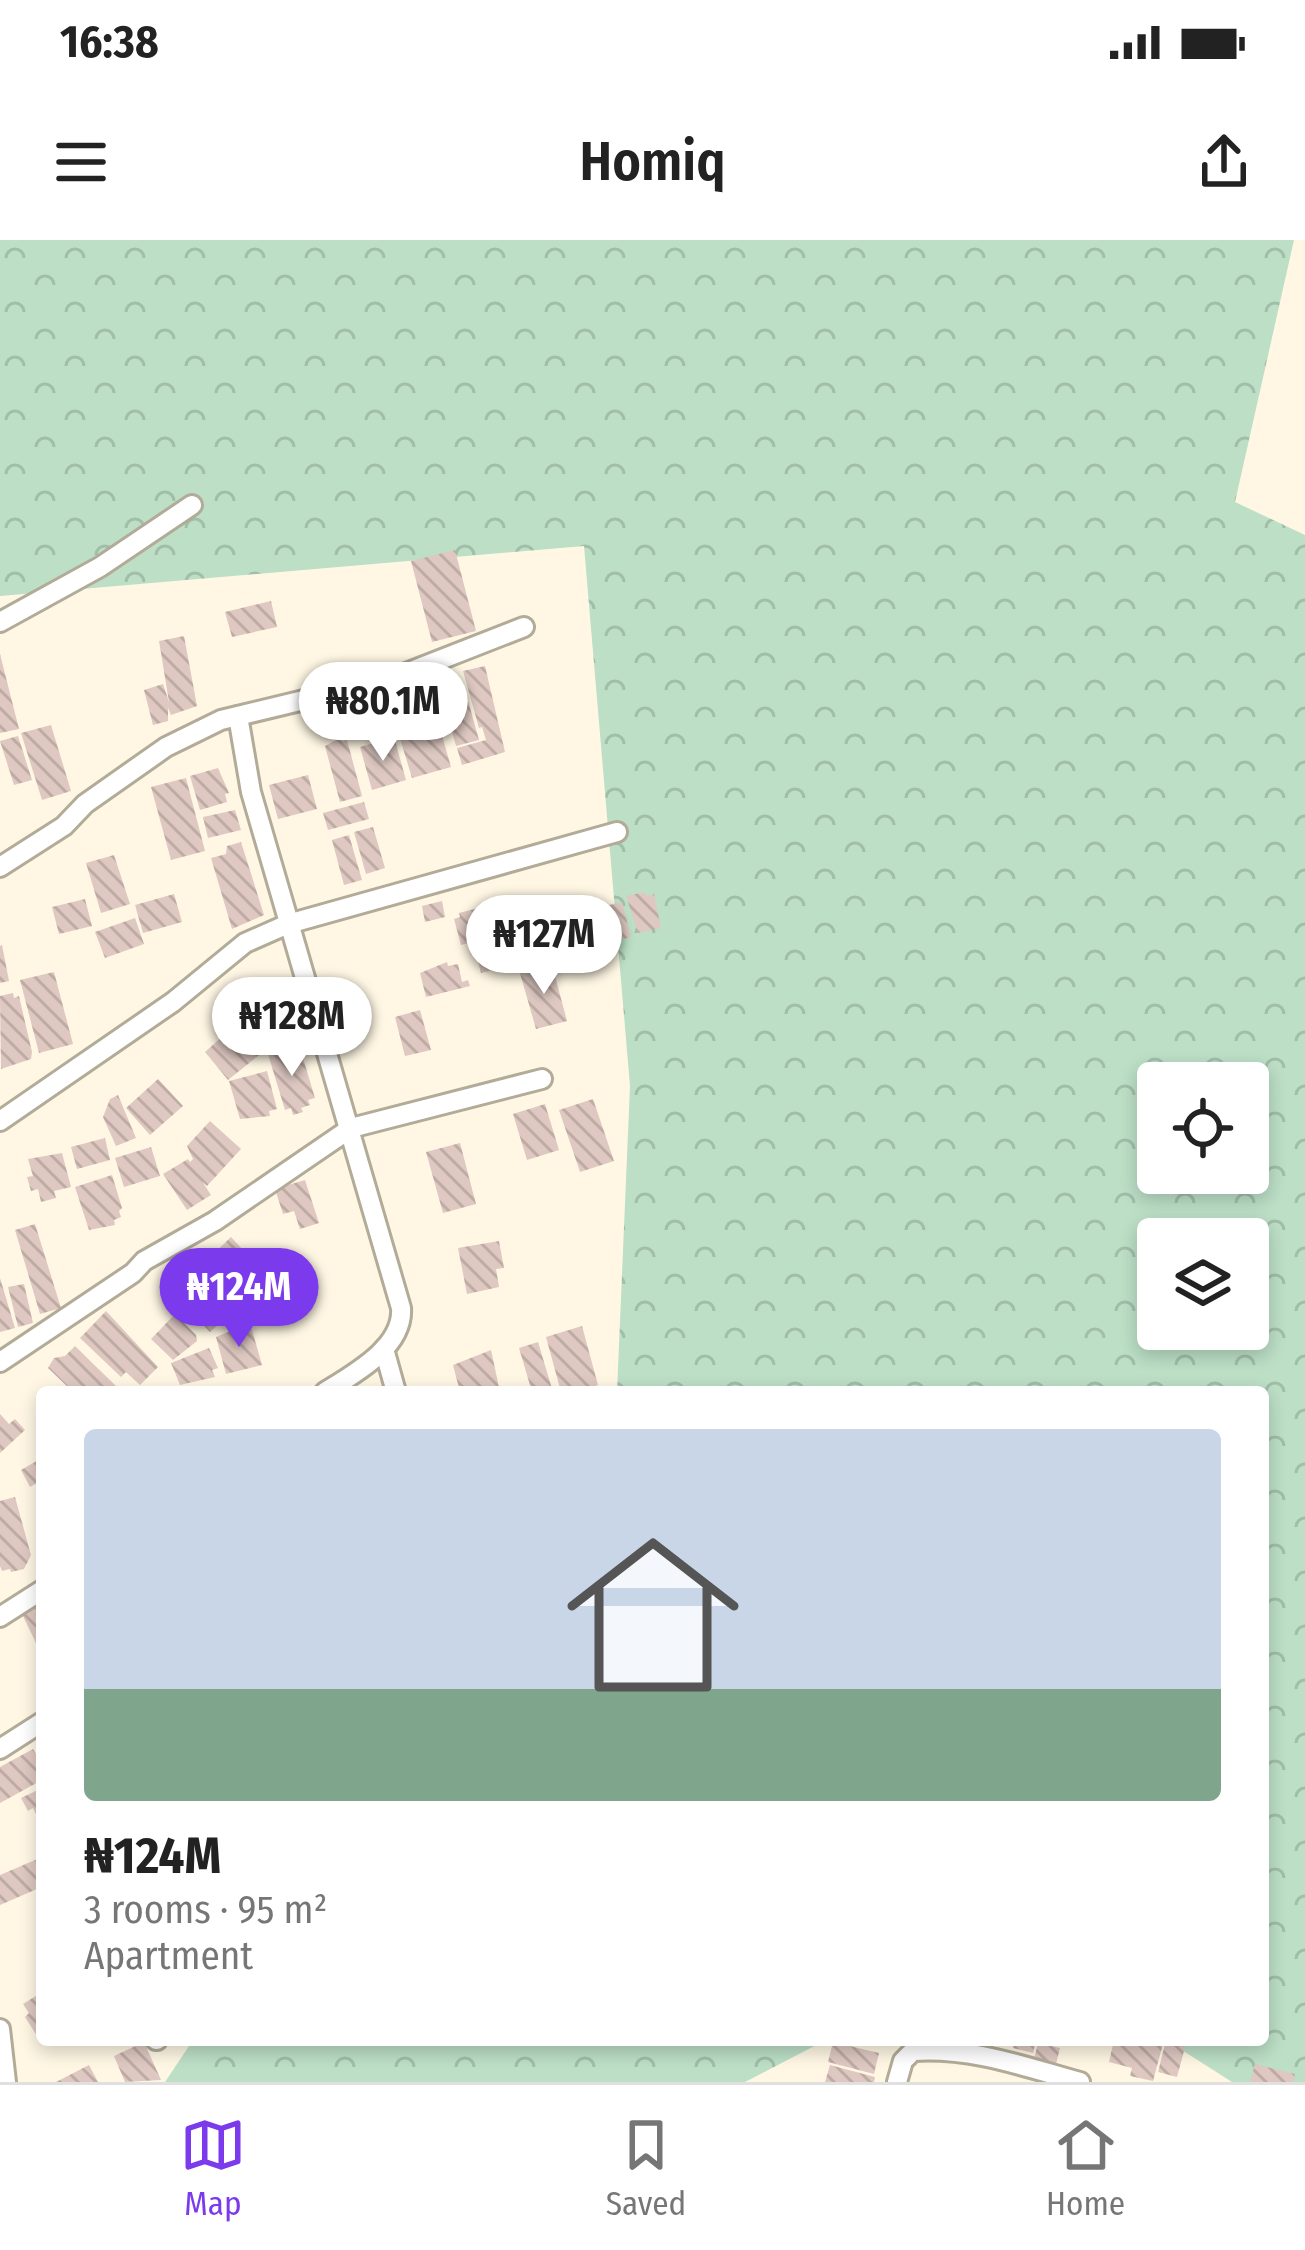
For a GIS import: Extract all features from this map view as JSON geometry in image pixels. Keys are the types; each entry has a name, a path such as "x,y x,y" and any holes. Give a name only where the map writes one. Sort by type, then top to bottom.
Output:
{"street":[{"path":"0,622 100,567 192,505"},
{"path":"0,867 64,826 85,804 166,747 238,716 391,679 524,627"},
{"path":"238,716 251,792 401,1308 399,1330 383,1349 333,1386"},
{"path":"0,1121 173,1002 245,943 288,924 616,832"},
{"path":"0,1362 144,1261 215,1221 351,1128 542,1079"},
{"path":"383,1349 394,1386"},
{"path":"0,1617 36,1595"},
{"path":"0,1749 36,1726"},
{"path":"0,2029 6,2082"},
{"path":"897,2082 913,2050 985,2056 1080,2082"}],"green space":[{"path":"0,240 1294,240 1235,502 1305,535 1305,2082 1232,2082 1175,2046 1269,2046 1269,1386 617,1386 630,1086 584,546 0,596"},
{"path":"189,2046 814,2046 745,2082 165,2082"}],"building":[{"path":"455,550 476,631 432,642 411,561"},
{"path":"271,601 277,627 232,637 225,612"},
{"path":"184,636 197,706 171,715 168,708 168,721 153,725 144,690 163,684 169,702 159,641"},
{"path":"0,654 19,729 0,733"},
{"path":"485,666 505,752 462,765 457,748 486,740 463,671"},
{"path":"463,683 479,740 456,746 440,689"},
{"path":"435,711 451,767 412,778 396,725"},
{"path":"51,725 71,791 42,800 21,733"},
{"path":"18,736 32,780 14,785 0,741"},
{"path":"341,737 347,740 362,796 340,802 325,746"},
{"path":"394,737 406,780 372,790 360,747"},
{"path":"218,768 229,793 225,794 227,802 200,810 190,776"},
{"path":"308,775 317,809 278,819 269,785"},
{"path":"186,778 205,851 171,860 151,787"},
{"path":"364,802 369,819 328,830 323,813"},
{"path":"235,810 241,830 208,838 203,817"},
{"path":"373,827 385,868 366,874 354,832"},
{"path":"349,835 362,880 344,885 332,840"},
{"path":"241,842 264,915 232,929 211,858"},
{"path":"114,855 130,904 101,913 86,863"},
{"path":"645,892 646,896 654,894 661,928 638,933 626,896"},
{"path":"174,894 182,922 143,933 135,905"},
{"path":"85,899 92,926 59,934 52,907"},
{"path":"442,901 445,917 425,922 422,906"},
{"path":"622,902 631,937 590,948 580,912"},
{"path":"486,906 502,968 481,973 473,942 461,945 454,919 459,913"},
{"path":"135,918 144,944 105,958 95,932"},
{"path":"579,922 587,947 566,953 559,928"},
{"path":"0,946 9,981 0,983"},
{"path":"447,962 448,966 458,964 462,982 468,980 470,986 426,997 420,973"},
{"path":"552,965 567,1021 536,1029 520,973"},
{"path":"54,972 73,1044 39,1053 20,980"},
{"path":"13,993 14,998 19,996 31,1059 1,1069 0,996"},
{"path":"420,1010 431,1050 405,1056 395,1017"},
{"path":"235,1025 259,1055 228,1080 205,1052"},
{"path":"299,1045 315,1098 301,1108 303,1112 293,1115 291,1108 285,1110 268,1054"},
{"path":"267,1071 277,1109 269,1111 270,1116 240,1119 229,1081"},
{"path":"158,1079 183,1106 150,1135 126,1108"},
{"path":"118,1095 136,1138 116,1146 103,1117 110,1099"},
{"path":"593,1099 614,1161 580,1172 559,1110"},
{"path":"545,1104 559,1150 527,1160 513,1114"},
{"path":"210,1121 241,1149 207,1186 202,1181 211,1195 187,1210 163,1174 193,1159 187,1146"},
{"path":"105,1138 110,1160 77,1169 71,1147"},
{"path":"460,1143 476,1204 443,1213 426,1152"},
{"path":"151,1147 160,1176 124,1187 115,1158"},
{"path":"62,1153 71,1187 54,1191 56,1198 41,1202 38,1189 31,1191 28,1159"},
{"path":"112,1175 121,1217 114,1220 115,1225 89,1230 75,1187"},
{"path":"305,1180 319,1223 300,1229 294,1211 283,1214 275,1189"},
{"path":"35,1224 61,1308 40,1314 15,1230"},
{"path":"231,1237 277,1287 252,1309 207,1260"},
{"path":"499,1241 504,1268 496,1269 499,1287 467,1294 458,1248"},
{"path":"193,1266 235,1309 210,1332 169,1289"},
{"path":"0,1278 15,1328 0,1332"},
{"path":"24,1284 33,1323 18,1327 8,1287"},
{"path":"106,1311 158,1367 140,1385 126,1372 121,1377 80,1338"},
{"path":"175,1314 197,1341 173,1360 151,1339"},
{"path":"250,1323 262,1365 226,1374 216,1337"},
{"path":"582,1326 598,1385 559,1386 546,1337"},
{"path":"538,1342 551,1386 530,1386 519,1348"},
{"path":"75,1346 116,1386 67,1386 48,1368 54,1358 65,1356"},
{"path":"209,1348 218,1368 212,1370 215,1377 180,1385 171,1363"},
{"path":"491,1350 499,1386 458,1386 453,1365"},
{"path":"0,1414 9,1424 15,1419 25,1430 0,1453"},
{"path":"36,1461 36,1484 30,1487 21,1470"},
{"path":"15,1497 31,1555 24,1569 2,1571 0,1501"},
{"path":"36,1607 36,1643 22,1614"},
{"path":"33,1749 36,1783 0,1803 0,1767"},
{"path":"36,1791 36,1814 33,1808 28,1811 21,1798"},
{"path":"36,1860 36,1889 0,1905 0,1875"},
{"path":"36,1996 36,2034 25,2017 29,2013 23,2004"},
{"path":"146,2046 161,2080 125,2082 114,2056"},
{"path":"832,2046 879,2053 874,2074 828,2062"},
{"path":"1014,2046 1035,2046 1033,2053"},
{"path":"1037,2046 1060,2048 1055,2068 1033,2063"},
{"path":"1113,2046 1162,2046 1153,2081 1130,2076 1132,2068 1109,2062"},
{"path":"1164,2046 1185,2046 1177,2077 1158,2072"},
{"path":"1255,2064 1295,2074 1293,2082 1250,2082"},
{"path":"89,2065 98,2082 56,2082"},
{"path":"830,2065 875,2077 874,2082 825,2082"}]}
